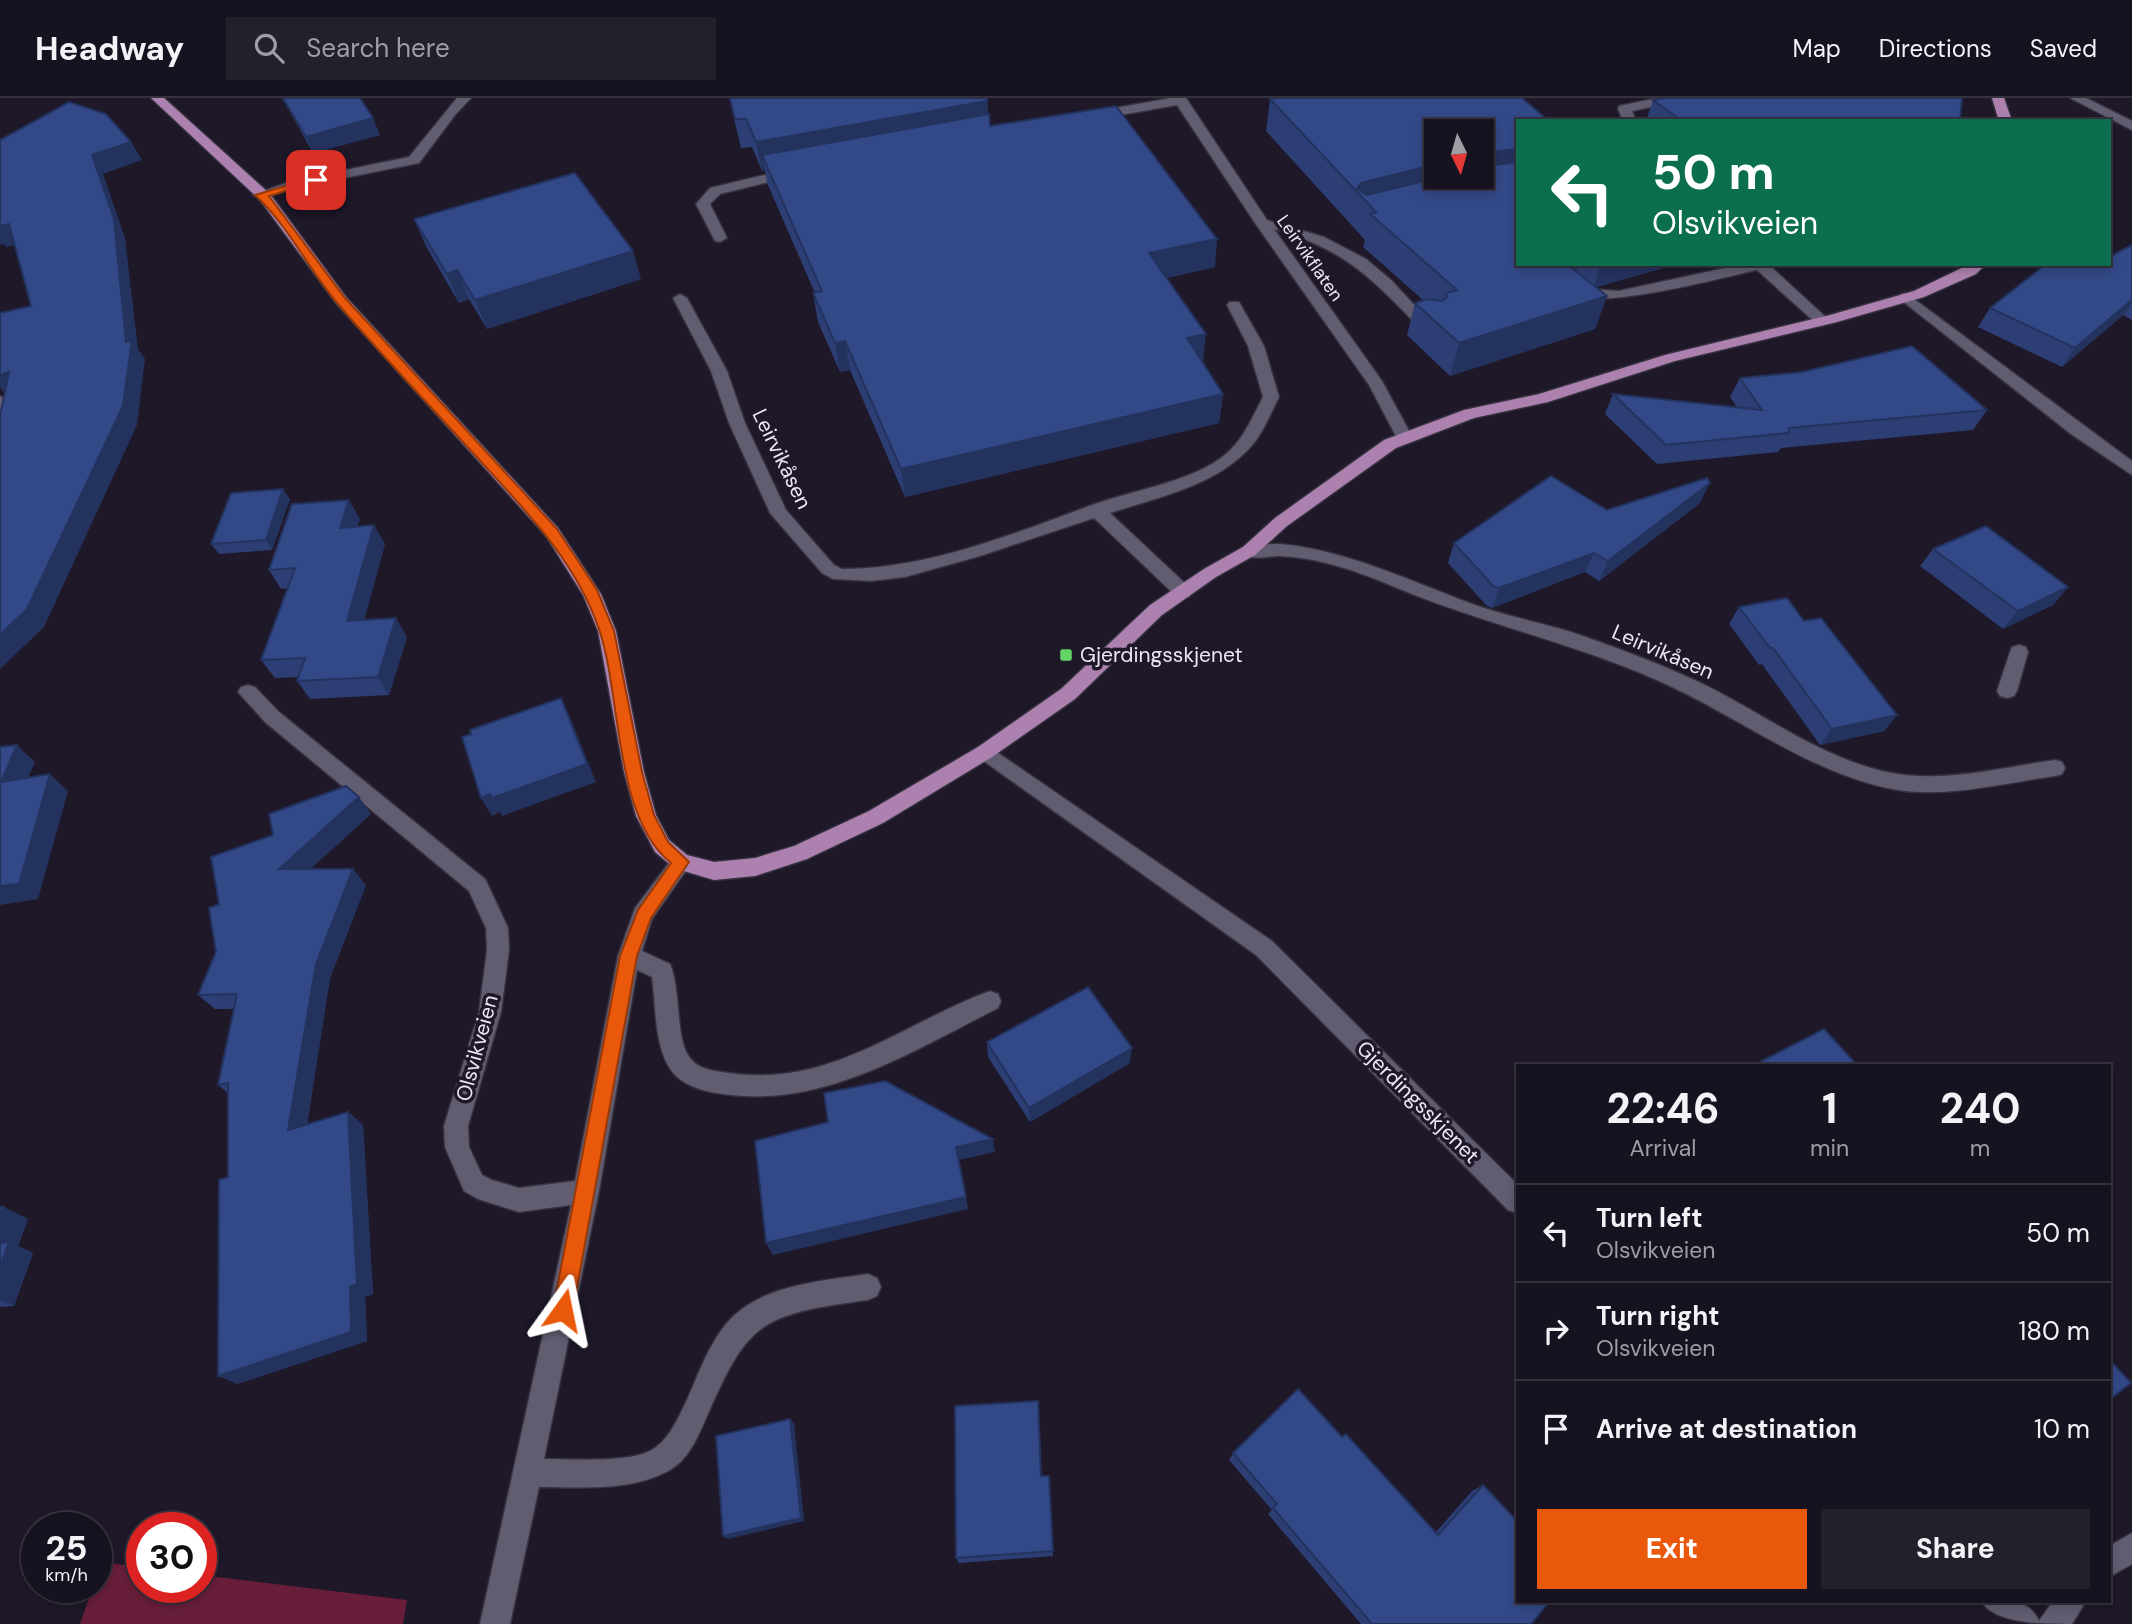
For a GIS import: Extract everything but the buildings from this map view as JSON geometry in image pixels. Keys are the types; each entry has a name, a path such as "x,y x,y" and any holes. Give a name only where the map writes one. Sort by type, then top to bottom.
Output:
{"main road":[{"path":"157,98 265,197 341,300 552,532 592,594 607,631 634,772 646,816 662,846 681,862"},
{"path":"1998,98 2005,119"},
{"name":"Leirvikåsen","path":"681,862 714,871 755,867 800,853 876,817 985,752 1068,694 1156,610 1210,573 1249,551 1281,522 1390,444 1470,414 1542,398 1670,358 1822,321 1906,297 1971,271 1977,266"}],"street":[{"path":"260,195 291,185 414,160 448,111 465,98"},
{"path":"1133,98 1146,107"},
{"path":"1629,119 1624,109 1675,98"},
{"path":"2076,98 2132,126"},
{"name":"Leirvikflaten","path":"1078,119 1180,99 1262,223 1376,384 1405,438"},
{"path":"720,238 703,204 715,191 805,170"},
{"path":"1262,223 1298,233 1331,247 1370,269 1428,328"},
{"path":"1562,277 1580,294 1619,295 1755,266"},
{"path":"1761,266 1822,321"},
{"path":"1906,297 2077,430 2132,468"},
{"name":"Leirvikåsen","path":"680,298 719,371 737,423 779,513 828,569 839,575 905,571 974,552 1182,483 1227,462 1250,439 1271,397 1256,346 1234,306"},
{"path":"0,401 0,409"},
{"path":"1096,510 1183,592"},
{"name":"Leirvikåsen","path":"1249,551 1298,550 1379,571 1471,610 1577,641 1693,687 1802,747 1855,770 1894,781 1931,783 2055,768"},
{"path":"2007,691 2019,652"},
{"name":"Olsvikveien","path":"248,692 272,717 477,884 497,929 498,950 490,1013 456,1126 457,1147 473,1183 487,1191 519,1200 587,1191"},
{"name":"Gjerdingsskjenet","path":"985,752 1264,948 1516,1200"},
{"path":"495,1624 587,1191 629,956 643,915 681,862"},
{"path":"629,956 662,971 677,1060 694,1077 737,1088 779,1088 844,1071 990,1001"},
{"path":"527,1473 629,1470 659,1462 683,1439 719,1360 741,1326 771,1308 809,1296 868,1287"},
{"path":"2111,1562 2132,1547"},
{"path":"1998,1603 2026,1624"},
{"path":"2053,1624 2070,1603"}],"shaded area":[{"path":"112,1563 126,1565 126,1603 217,1603 217,1577 407,1600 403,1624 80,1624 87,1603 112,1603"}],"place":[{"name":"Gjerdingsskjenet","path":"1066,655"}],"route":[{"path":"316,180 260,195 265,197 341,300 552,532 592,594 607,631 634,772 646,816 662,846 681,862 643,915 629,956 563,1310"}]}
